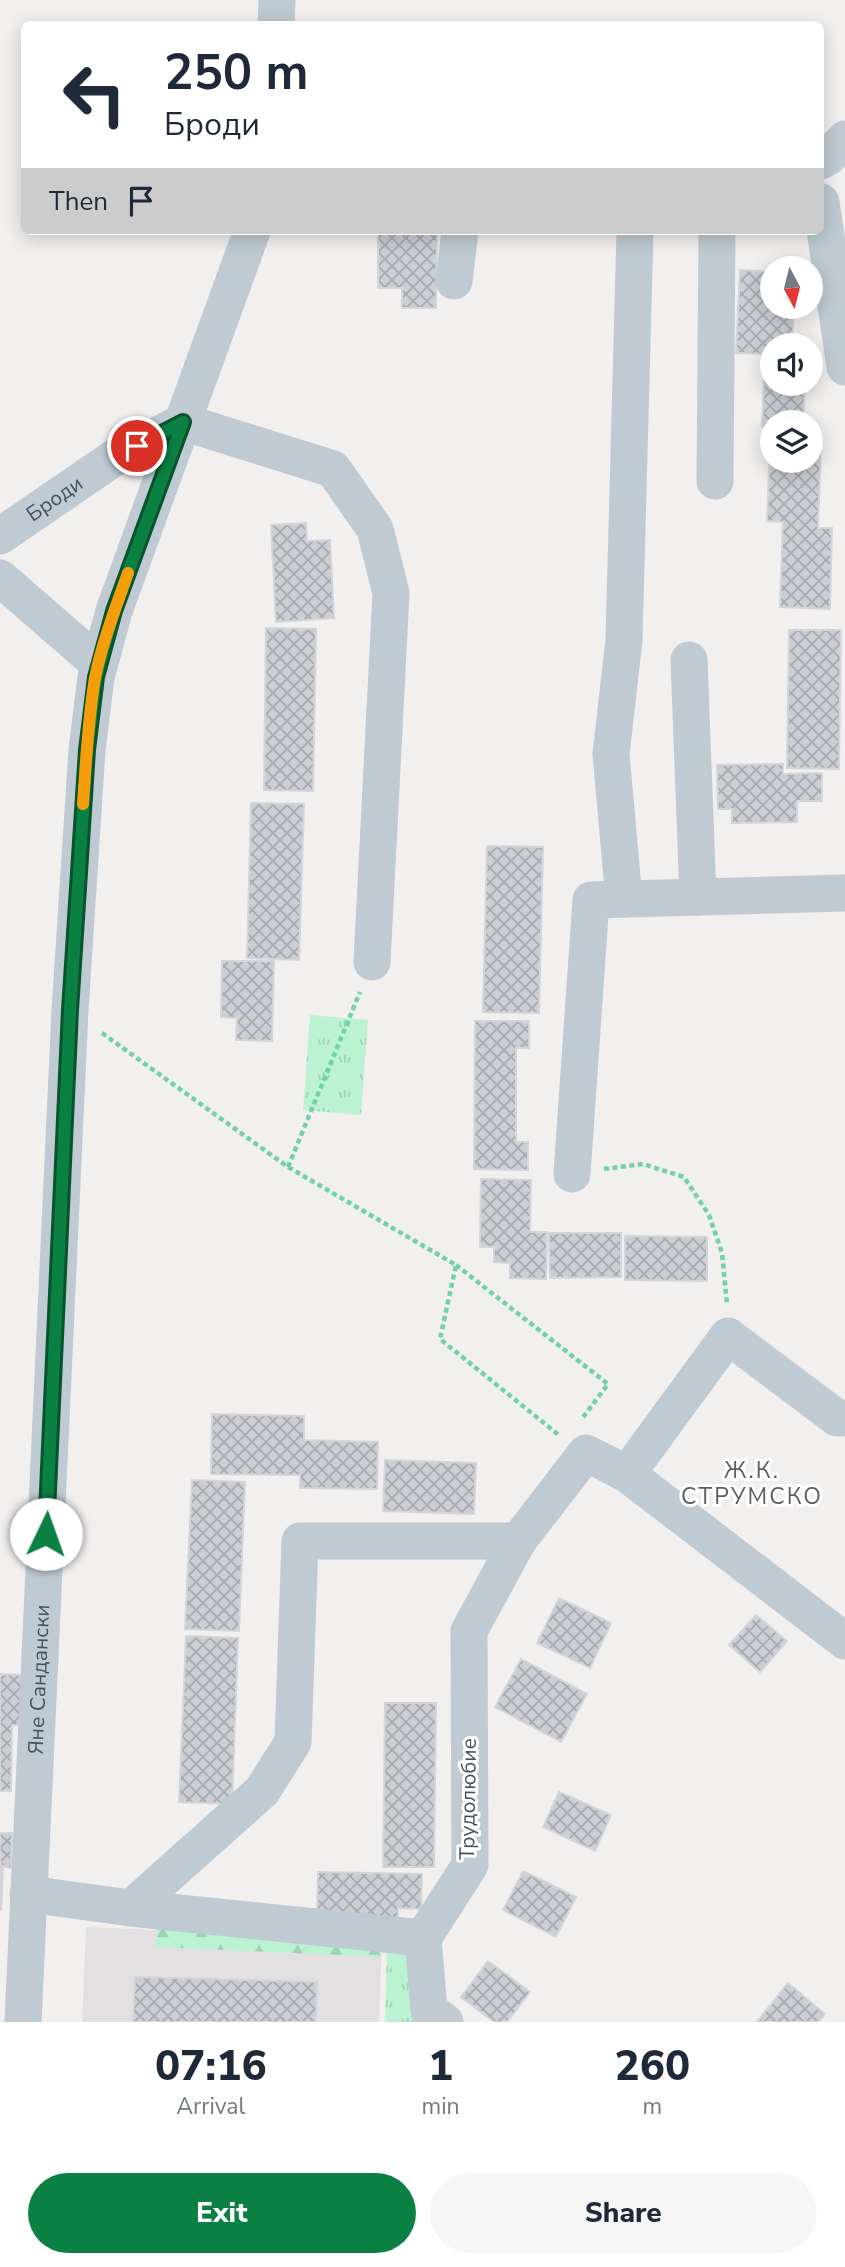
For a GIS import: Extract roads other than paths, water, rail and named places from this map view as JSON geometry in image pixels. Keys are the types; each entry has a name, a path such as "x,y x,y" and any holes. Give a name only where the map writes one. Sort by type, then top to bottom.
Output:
{"street":[{"path":"276,21 277,0"},
{"path":"824,160 845,139"},
{"path":"824,223 845,367"},
{"name":"Яне Сандански","path":"23,2022 70,1010 87,750 96,677 114,611 251,235"},
{"path":"454,281 460,235"},
{"path":"624,899 611,754 624,640 635,235"},
{"path":"715,481 717,235"},
{"path":"183,422 333,469 375,529 391,593 372,962"},
{"name":"Броди","path":"0,536 114,458 183,422"},
{"path":"0,578 99,664"},
{"path":"690,660 698,897"},
{"path":"572,1174 591,900 845,893"},
{"path":"845,1418 837,1418 728,1336 627,1474 845,1641"},
{"name":"Трудолюбие","path":"423,1938 470,1865 469,1631 518,1541 576,1447 627,1474"},
{"path":"131,1908 262,1791 293,1742 300,1541 518,1541"},
{"path":"28,1894 131,1908 423,1938 437,2016"}],"district":[{"name":"Ж.К. СТРУМСКО","path":"752,1483"}]}
